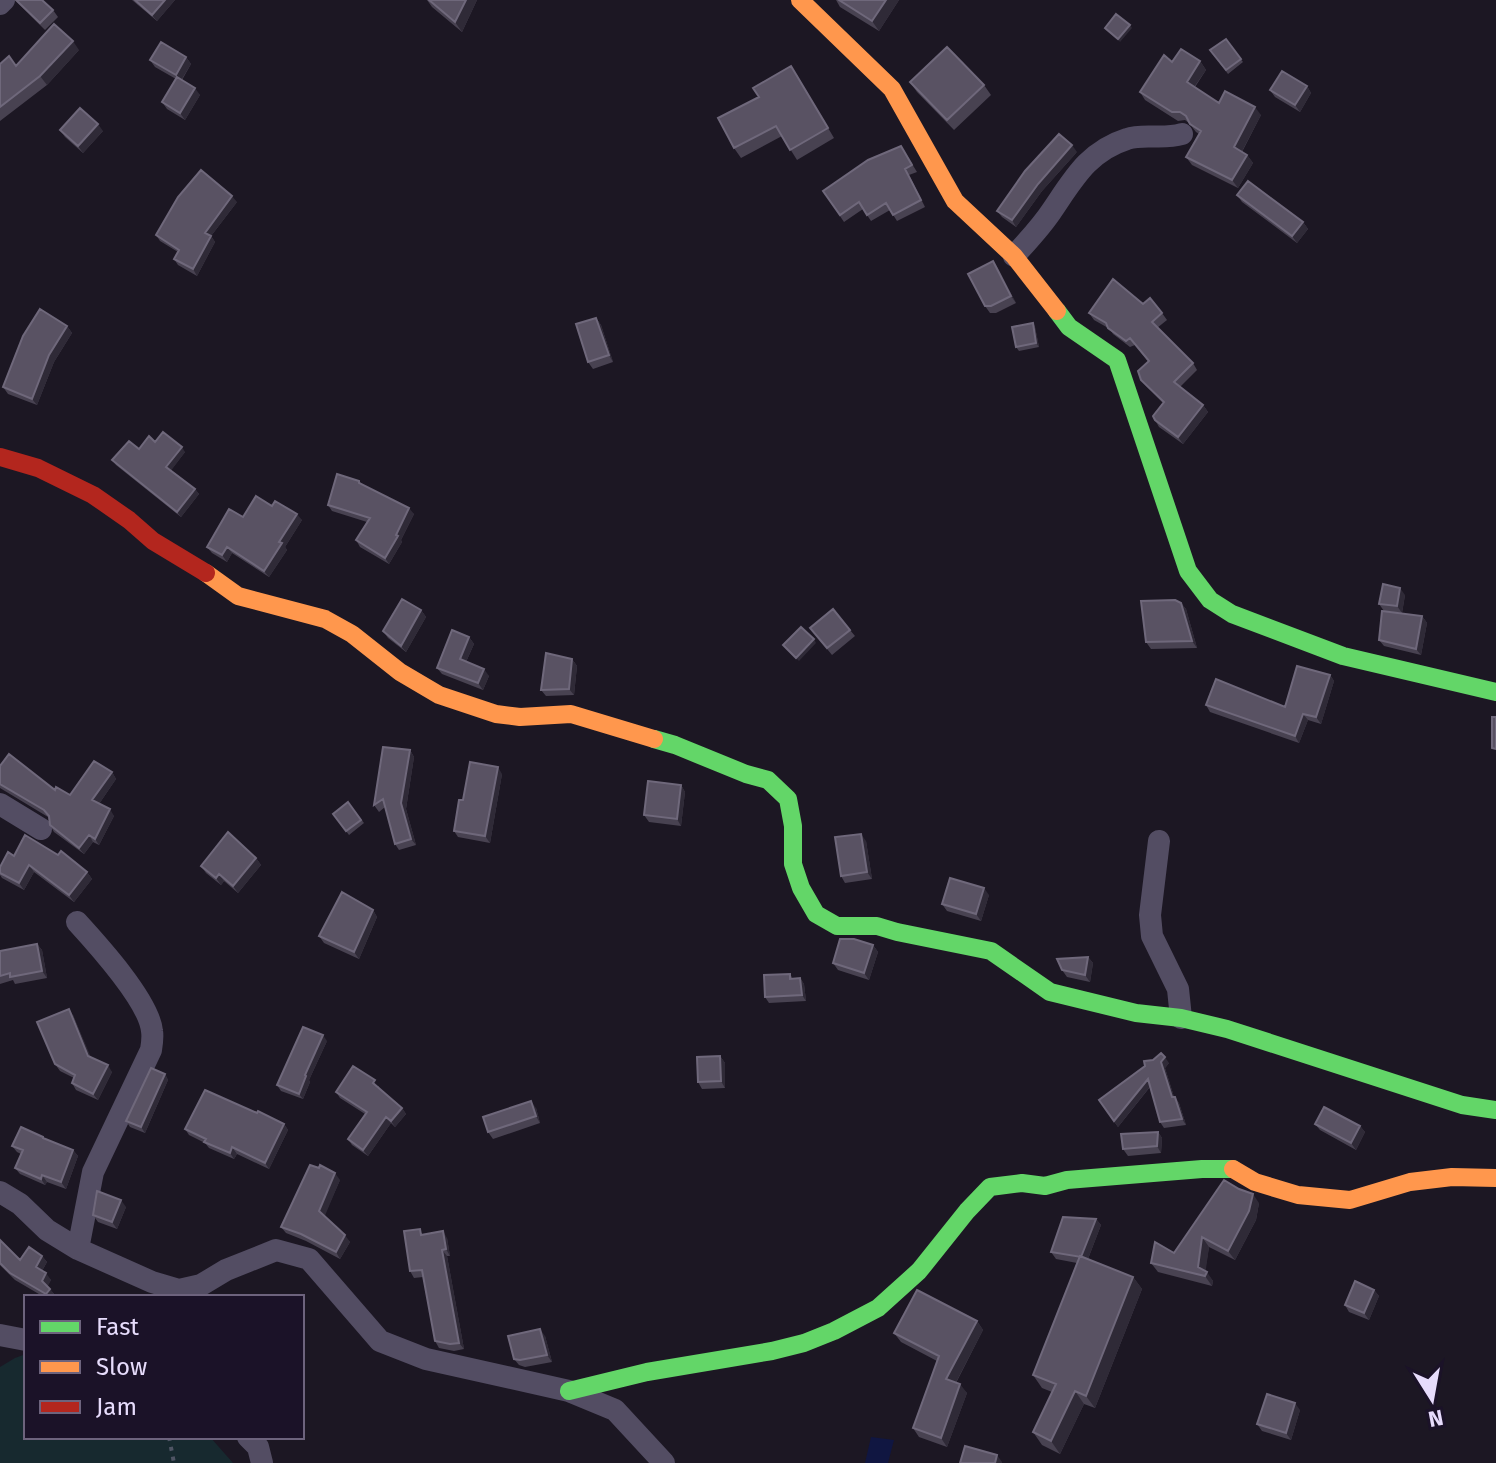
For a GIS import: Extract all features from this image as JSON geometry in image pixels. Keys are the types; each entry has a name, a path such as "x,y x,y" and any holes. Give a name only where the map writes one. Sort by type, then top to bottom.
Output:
{"street":[{"path":"800,0 892,89 955,201 1014,256 1069,327 1117,360 1188,571 1210,600 1232,614 1343,656 1496,692"},
{"path":"1014,256 1089,159 1114,143 1132,137 1168,138 1182,134"},
{"path":"0,457 38,468 93,495 153,541 238,596 325,619 352,634 400,672 439,695 496,714 520,717 571,714 675,745 768,780 788,799 793,826 793,864 801,888 816,914 837,926 877,926 991,951 1050,992 1136,1013 1181,1018 1227,1029 1462,1105 1496,1110"},
{"path":"0,804 41,829"},
{"path":"1159,841 1150,915 1152,936 1178,989 1181,1018"},
{"path":"77,922 112,961 148,1015 153,1032 151,1050 93,1172 78,1249"},
{"path":"569,1391 647,1372 772,1351 834,1331 878,1308 919,1271 990,1187 1022,1183 1045,1186 1082,1178 1233,1169 1255,1182 1298,1195 1350,1200 1410,1182 1452,1177 1496,1178"},
{"path":"0,1192 20,1204 47,1230 78,1249 152,1282 179,1290 201,1285 226,1270 276,1250 309,1259 380,1341 426,1359 569,1391 615,1410 664,1463"},
{"path":"0,1335 24,1340"},
{"path":"250,1439 258,1447 262,1463"}],"path":[{"path":"169,1439 174,1463"}],"shaded area":[{"path":"24,1355 24,1439 212,1439 233,1463 0,1463 0,1367"},
{"path":"871,1437 894,1440 888,1463 865,1463"}],"building":[{"path":"16,0 42,0 53,10 40,23"},
{"path":"135,0 165,0 152,15"},
{"path":"429,0 466,0 455,22"},
{"path":"839,0 886,0 872,21"},
{"path":"1116,14 1130,25 1118,39 1105,28"},
{"path":"54,24 73,41 40,76 0,107 0,64 9,56 16,66"},
{"path":"1226,39 1241,59 1226,70 1210,50"},
{"path":"161,42 186,57 176,75 150,60"},
{"path":"947,47 984,85 947,120 910,82"},
{"path":"1181,49 1200,61 1187,82 1219,103 1225,91 1255,107 1234,147 1247,155 1232,180 1186,157 1201,131 1180,112 1172,112 1140,92 1164,55 1172,62"},
{"path":"791,66 828,128 790,150 776,126 734,148 718,118 759,97 753,88"},
{"path":"1282,71 1307,86 1295,105 1270,90"},
{"path":"177,77 195,88 180,113 162,102"},
{"path":"80,108 98,124 78,146 60,130"},
{"path":"1059,134 1072,145 1012,220 997,211 1025,171"},
{"path":"901,146 912,165 905,169 921,200 893,215 886,203 867,215 859,202 840,215 823,191 868,160"},
{"path":"201,170 232,196 205,233 211,236 193,269 174,259 179,250 156,235 178,197"},
{"path":"1248,181 1303,222 1292,236 1237,195"},
{"path":"993,261 1011,296 985,306 968,274"},
{"path":"1113,279 1143,304 1150,298 1162,313 1152,322 1193,363 1174,382 1203,405 1178,437 1153,416 1164,402 1141,380 1138,371 1149,361 1130,338 1126,341 1089,313"},
{"path":"40,309 67,326 49,355 32,399 3,387 23,336"},
{"path":"596,318 609,355 588,362 576,324"},
{"path":"1033,323 1036,343 1016,347 1012,327"},
{"path":"163,432 182,447 166,467 195,489 177,512 112,460 129,441 139,449 149,436 155,442"},
{"path":"337,474 359,481 409,508 385,558 356,540 370,518 328,505"},
{"path":"256,496 272,506 275,501 297,514 264,571 227,547 222,555 207,547 229,509 243,517"},
{"path":"1383,584 1400,588 1397,606 1379,604"},
{"path":"402,599 421,610 401,646 383,631"},
{"path":"1175,600 1181,603 1192,641 1146,642 1141,601"},
{"path":"833,609 850,630 827,648 810,628"},
{"path":"1382,611 1422,616 1416,649 1379,640"},
{"path":"801,627 814,639 796,658 783,645"},
{"path":"452,630 469,637 460,659 484,669 478,683 437,668"},
{"path":"546,653 572,659 569,689 541,690"},
{"path":"1297,666 1330,675 1316,717 1303,714 1295,736 1206,705 1216,679 1285,707"},
{"path":"1492,717 1496,717 1496,749 1492,748"},
{"path":"383,747 410,750 401,803 411,839 395,844 383,799 374,805"},
{"path":"9,754 55,790 56,787 70,795 94,761 112,772 92,800 110,809 95,839 89,835 79,848 50,825 49,816 44,810 0,784 0,766"},
{"path":"470,762 498,767 485,836 454,831"},
{"path":"648,781 681,785 677,819 644,815"},
{"path":"348,802 361,820 346,831 333,814"},
{"path":"228,832 256,858 233,886 219,874 216,878 201,866"},
{"path":"861,834 867,872 841,876 835,837"},
{"path":"25,835 58,855 61,851 87,872 69,895 29,865 19,883 0,873 8,852 14,856"},
{"path":"950,878 984,888 976,914 942,904"},
{"path":"342,892 373,910 354,952 319,936"},
{"path":"840,939 854,939 873,945 864,973 833,963"},
{"path":"37,944 42,971 0,976 0,951"},
{"path":"1088,957 1085,975 1062,970 1057,959"},
{"path":"790,974 790,979 800,978 802,995 765,997 764,975"},
{"path":"69,1009 88,1056 108,1065 93,1094 72,1083 75,1075 55,1064 37,1022"},
{"path":"303,1027 323,1035 299,1094 277,1085"},
{"path":"1161,1053 1165,1057 1161,1062 1172,1097 1175,1097 1182,1119 1160,1122 1148,1079 1114,1121 1099,1100 1145,1066 1144,1061 1153,1060"},
{"path":"720,1056 721,1081 698,1082 697,1057"},
{"path":"353,1066 375,1080 373,1083 402,1108 391,1121 386,1117 363,1150 348,1139 367,1112 336,1092"},
{"path":"151,1068 165,1074 141,1127 126,1121"},
{"path":"205,1090 284,1124 265,1163 232,1147 230,1153 204,1142 206,1139 185,1129"},
{"path":"531,1101 536,1116 488,1132 483,1117"},
{"path":"1324,1107 1360,1126 1351,1143 1315,1124"},
{"path":"21,1127 73,1150 61,1182 42,1175 41,1179 15,1168 23,1150 12,1146"},
{"path":"1158,1132 1157,1146 1123,1149 1121,1134"},
{"path":"310,1165 319,1168 320,1165 335,1173 319,1211 345,1235 336,1252 281,1227"},
{"path":"1224,1180 1253,1194 1249,1211 1228,1251 1202,1237 1198,1267 1207,1272 1205,1276 1151,1263 1155,1242 1174,1253"},
{"path":"97,1191 121,1200 112,1222 93,1215"},
{"path":"1063,1217 1096,1219 1081,1257 1051,1252"},
{"path":"420,1229 421,1235 443,1231 446,1249 442,1250 459,1343 435,1341 422,1270 410,1271 404,1231"},
{"path":"0,1240 20,1260 29,1247 42,1256 36,1267 46,1273 42,1281 50,1289 46,1294 10,1273 0,1263"},
{"path":"1080,1256 1133,1277 1086,1396 1075,1391 1051,1441 1033,1432 1056,1384 1033,1375"},
{"path":"1355,1281 1374,1290 1364,1313 1345,1305"},
{"path":"917,1290 977,1321 946,1379 960,1384 941,1438 913,1428 939,1356 894,1333"},
{"path":"540,1329 547,1355 514,1359 508,1336"},
{"path":"1267,1394 1295,1403 1286,1433 1257,1424"},
{"path":"965,1446 997,1455 995,1463 960,1463"}],"traffic: fast":[{"path":"1057,311 1069,327 1117,360 1188,571 1210,600 1232,614 1343,656 1496,692"},
{"path":"654,739 768,780 788,799 793,826 793,864 801,888 816,914 837,926 877,926 991,951 1050,992 1136,1013 1181,1018 1227,1029 1462,1105 1496,1110"},
{"path":"569,1391 647,1372 772,1351 834,1331 878,1308 919,1271 990,1187 1022,1183 1045,1186 1067,1180 1233,1169"}],"traffic: slow":[{"path":"800,0 892,89 955,201 1014,256 1057,311"},
{"path":"206,573 238,596 325,619 352,634 400,672 439,695 496,714 520,717 571,714 654,739"},
{"path":"1233,1169 1255,1182 1298,1195 1350,1200 1410,1182 1452,1177 1496,1178"}],"traffic: jam":[{"path":"0,457 38,468 93,495 153,541 206,573"}]}
